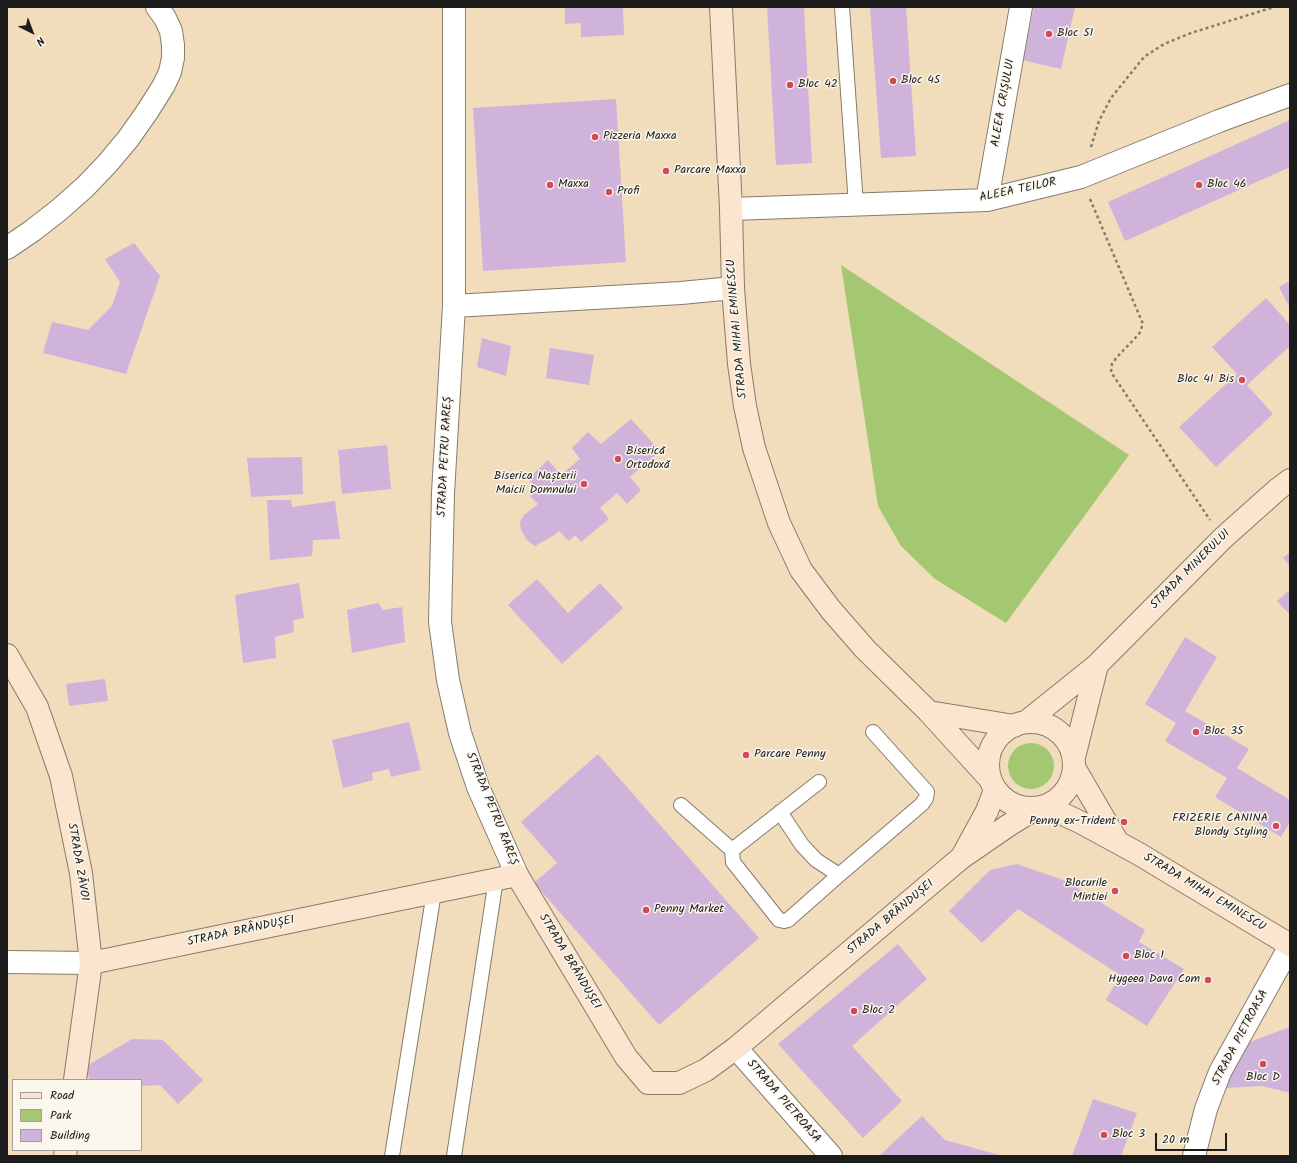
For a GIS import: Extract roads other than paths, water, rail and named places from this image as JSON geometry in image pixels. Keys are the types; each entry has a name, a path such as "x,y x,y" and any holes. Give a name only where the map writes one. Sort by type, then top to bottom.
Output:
{"street":[{"path":"7,248 59,210 85,187 107,164 128,138 164,85 170,72 174,45 171,31 165,18 157,7"},
{"name":"STRADA PETRU RAREȘ","path":"454,7 454,306 443,493 440,622 448,680 460,733 478,787 517,875"},
{"name":"STRADA MIHAI EMINESCU","path":"721,7 731,209 733,288 739,364 745,406 754,448 779,523 801,570 831,610 866,649 929,712 992,784"},
{"name":"ALEEA CRIȘULUI","path":"987,200 1021,7"},
{"name":"ALEEA TEILOR","path":"731,209 987,200 1081,177 1219,121 1290,95"},
{"path":"454,306 681,293 733,288"},
{"name":"STRADA MINERULUI","path":"992,784 988,767 989,754 994,742 1003,732 1020,724 1097,665 1223,538 1290,480"},
{"name":"STRADA ZĂVOI","path":"7,655 37,706 61,776 81,872 91,963 75,1079"},
{"path":"992,784 1003,798 1012,804 1024,808 1041,807 1057,800 1066,792 1072,781 1074,763 1097,665"},
{"path":"929,712 1020,724 1039,722 1051,726 1062,734 1070,744 1074,763"},
{"name":"STRADA MIHAI EMINESCU","path":"1074,763 1117,841"},
{"name":"STRADA BRÂNDUȘEI","path":"961,858 987,811 992,784"},
{"name":"STRADA MIHAI EMINESCU","path":"1041,807 1117,841 1290,946"},
{"name":"STRADA BRÂNDUȘEI","path":"91,963 517,875 626,1057 648,1083 679,1083 706,1070 736,1048 961,858 1009,825 1041,807"},
{"name":"STRADA PIETROASA","path":"1194,1156 1206,1109 1220,1072 1290,946"},
{"path":"7,962 91,963"},
{"name":"STRADA PIETROASA","path":"736,1048 826,1154"}],"lane":[{"path":"842,7 856,204"},
{"path":"681,805 732,850 733,862 779,920 784,922 922,804 926,798 927,792 873,732"},
{"path":"732,850 820,782"},
{"path":"780,812 802,845 816,860 839,875"},
{"path":"454,1156 496,879"},
{"path":"392,1156 434,892"}],"place":[{"name":"Bloc 51","path":"1049,34"},
{"name":"Bloc 45","path":"893,81"},
{"name":"Bloc 42","path":"790,85"},
{"name":"Pizzeria Maxxa","path":"595,137"},
{"name":"Parcare Maxxa","path":"666,171"},
{"name":"Maxxa","path":"550,185"},
{"name":"Bloc 46","path":"1199,185"},
{"name":"Profi","path":"609,192"},
{"name":"Bloc 41 Bis","path":"1242,380"},
{"name":"Biserică Ortodoxă","path":"618,459"},
{"name":"Biserica Nașterii Maicii Domnului","path":"584,484"},
{"name":"Bloc 35","path":"1196,732"},
{"name":"Parcare Penny","path":"746,755"},
{"name":"Penny ex-Trident","path":"1124,822"},
{"name":"FRIZERIE CANINA Blondy Styling","path":"1276,826"},
{"name":"Blocurile Mintiei","path":"1115,891"},
{"name":"Penny Market","path":"646,910"},
{"name":"Bloc 1","path":"1126,956"},
{"name":"Hygeea Dava Com","path":"1208,980"},
{"name":"Bloc 2","path":"854,1011"},
{"name":"Bloc D","path":"1263,1064"},
{"name":"Bloc 3","path":"1104,1135"}]}
